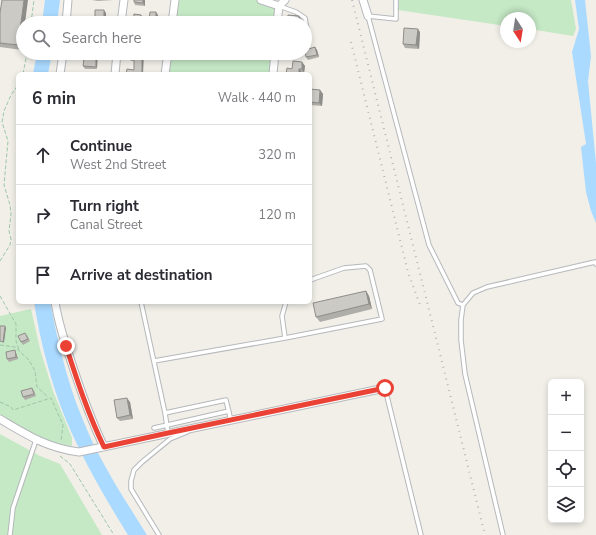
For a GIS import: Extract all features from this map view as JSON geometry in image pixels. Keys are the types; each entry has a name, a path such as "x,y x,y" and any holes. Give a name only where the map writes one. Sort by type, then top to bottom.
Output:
{"street":[{"path":"67,16 68,0"},
{"path":"122,16 124,0"},
{"path":"173,16 175,0"},
{"path":"261,0 279,6"},
{"path":"278,16 279,6 284,0"},
{"path":"363,0 368,16"},
{"path":"60,72 62,60"},
{"path":"115,72 116,60"},
{"path":"165,72 167,60"},
{"path":"273,72 274,60"},
{"path":"56,304 66,346 82,394 91,419 104,447"},
{"path":"0,419 36,440 60,449 79,452 385,388"}],"lane":[{"path":"396,0 396,19 368,16 429,245 458,303 463,306"},
{"path":"279,6 296,12 302,16"},
{"path":"503,535 465,374 461,340 463,306 473,293 487,287 595,262 596,264"},
{"path":"154,360 285,338 382,319 370,270 366,266 344,268 312,279"},
{"path":"141,304 168,433"},
{"path":"285,304 282,316 285,338"},
{"path":"385,388 421,535"},
{"path":"165,413 226,400 231,421"},
{"path":"154,428 228,412"},
{"path":"159,535 131,489 131,481 134,470 170,439 201,427"},
{"path":"10,535 13,508 36,440"}],"path":[{"path":"32,16 34,0"},
{"path":"23,72 26,60"},
{"path":"0,261 10,245 11,239 9,231 11,214 10,205 5,191 4,180 8,141 2,122 2,117 11,95 16,88"},
{"path":"0,296 16,324 16,341 20,351"},
{"path":"0,345 12,346 20,351 33,366 37,387 52,400 63,426 60,442"},
{"path":"0,402 11,407 13,410 49,398"},
{"path":"60,455 70,464 114,535"}],"green space":[{"path":"178,0 270,0 281,2 280,16 176,16"},
{"path":"399,0 571,0 576,29 573,36 536,30 536,12 500,12 500,25 398,10"},
{"path":"170,60 276,60 275,72 168,72"},
{"path":"31,309 40,349 53,391 72,438 72,446 43,438 0,415 0,316"},
{"path":"0,434 40,456 60,464 102,535 0,535"}],"water":[{"path":"45,0 60,0 58,16 43,16"},
{"path":"575,0 585,0 591,56 588,81 596,163 596,223 586,192 581,147 586,144 572,52 579,29"},
{"path":"36,60 51,60 48,72 33,72"},
{"path":"34,304 50,304 56,332 72,391 89,435 104,465 147,535 128,535 87,464 66,420 51,377 39,332"}],"building":[{"path":"2,0 24,0 22,16 16,16 16,45 0,43 0,13"},
{"path":"134,0 143,0 143,3 134,2"},
{"path":"95,10 104,10 104,16 95,16"},
{"path":"150,12 156,12 156,16 150,16"},
{"path":"134,14 141,15 141,16 134,16"},
{"path":"404,28 418,29 416,45 403,44"},
{"path":"315,47 317,55 312,56 312,48"},
{"path":"84,60 96,60 96,67 83,66"},
{"path":"134,60 142,60 142,72 126,72 127,69 134,70"},
{"path":"293,61 302,62 302,69 299,69 299,72 286,72 287,68 292,69"},
{"path":"312,89 320,90 319,103 312,102"},
{"path":"366,291 369,304 316,317 313,303"},
{"path":"0,326 5,326 3,342 0,341"},
{"path":"25,333 28,339 21,342 18,336"},
{"path":"15,350 16,357 7,359 6,352"},
{"path":"32,388 34,394 23,397 21,391"},
{"path":"127,398 130,415 117,418 114,400"}],"railway":[{"path":"352,0 485,535"},
{"path":"351,42 408,272 421,308"}],"route":[{"path":"66,346 91,419 104,447 385,388"}]}
